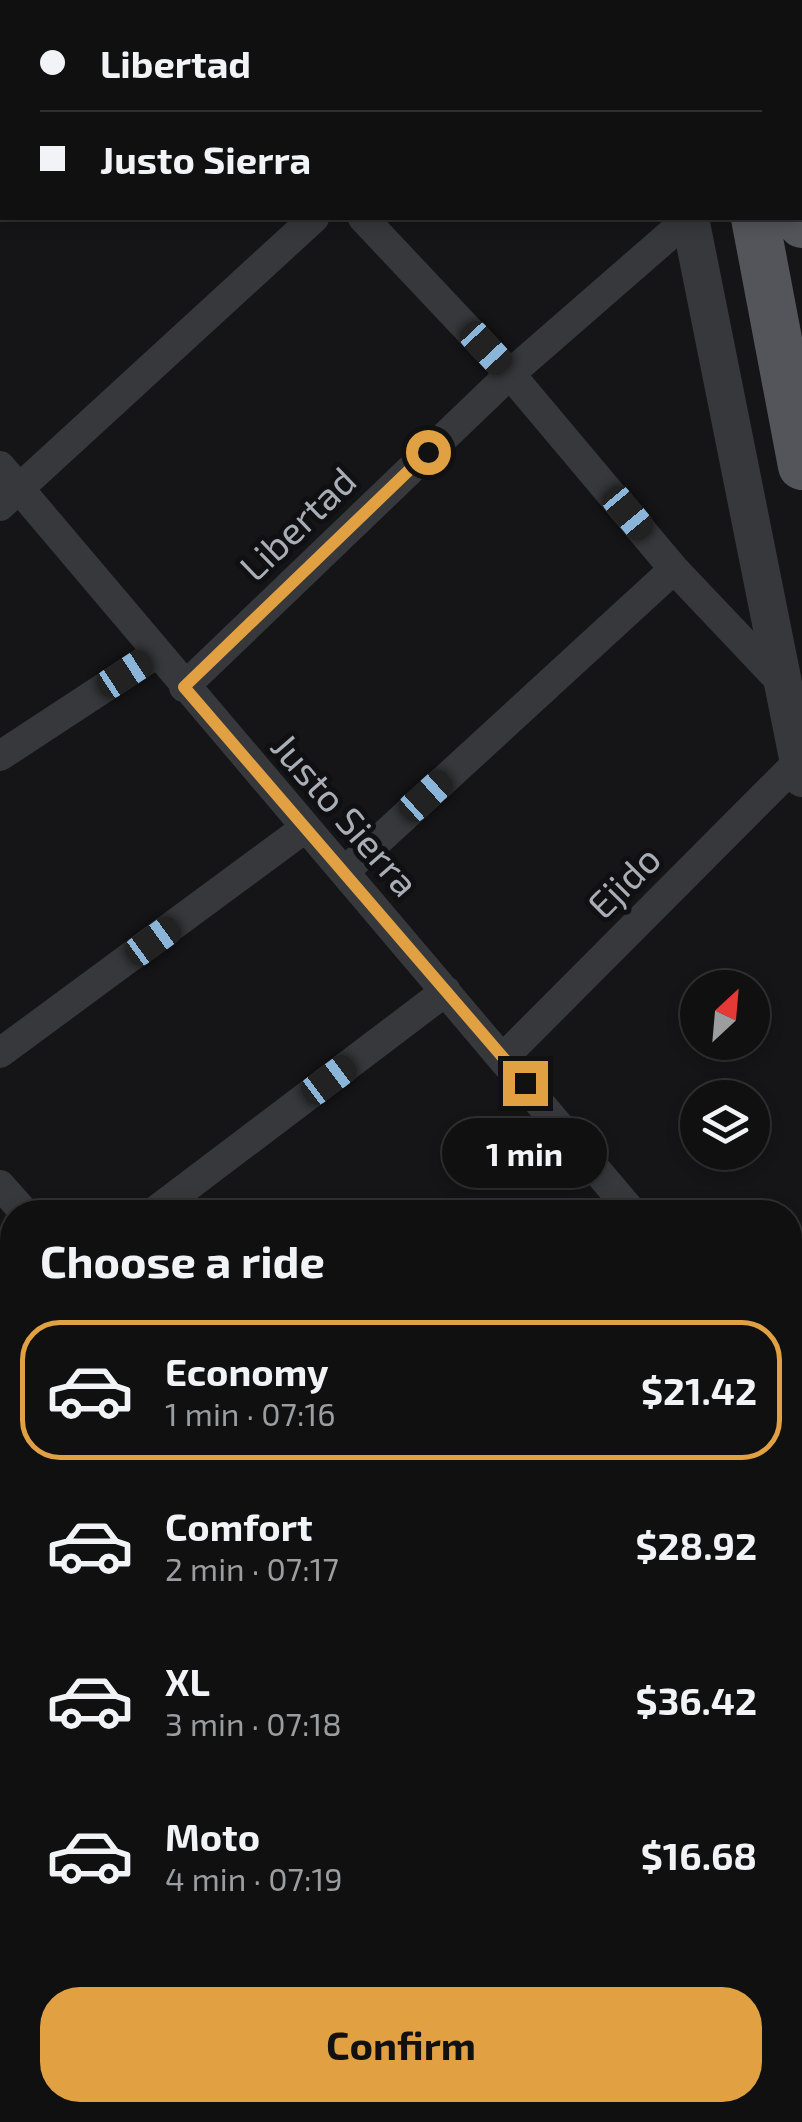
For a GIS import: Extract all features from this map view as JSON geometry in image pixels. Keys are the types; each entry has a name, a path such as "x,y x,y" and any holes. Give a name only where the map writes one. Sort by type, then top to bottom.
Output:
{"main road":[{"path":"755,220 802,466"}],"street":[{"path":"6,487 312,220"},
{"path":"365,220 510,374 674,569 793,688"},
{"name":"Libertad","path":"184,687 510,374 688,220"},
{"path":"690,220 793,688 801,770"},
{"name":"Justo Sierra","path":"6,487 156,653 622,1200"},
{"path":"344,872 674,569"},
{"path":"0,756 156,653"},
{"name":"Ejido","path":"504,1057 801,770"},
{"path":"0,1053 306,828"},
{"path":"170,1200 446,991"}],"route":[{"path":"428,452 184,687 525,1083"}]}
